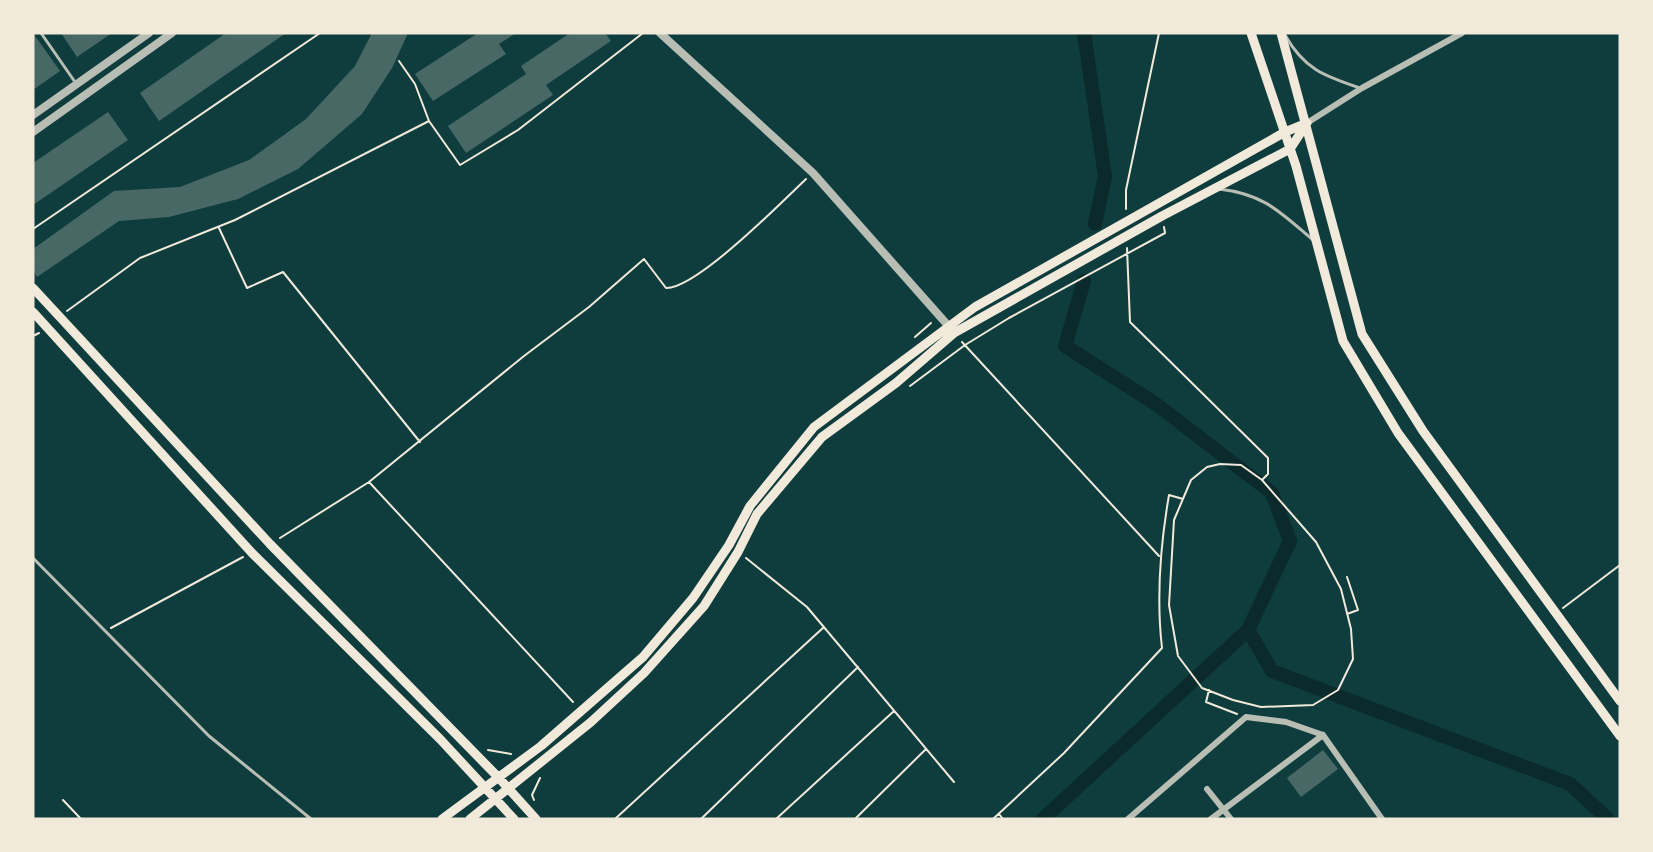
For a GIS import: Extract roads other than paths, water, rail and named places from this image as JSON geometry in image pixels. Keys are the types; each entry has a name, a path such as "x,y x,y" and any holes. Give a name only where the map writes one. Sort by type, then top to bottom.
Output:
{"main road":[{"path":"1251,33 1285,132 1343,341 1398,433 1620,736"},
{"path":"1283,33 1362,334 1423,431 1620,700"},
{"path":"442,819 541,746 643,657 693,598 729,545 750,506 813,427 1003,290 1285,132 1307,123"},
{"path":"470,819 591,722 644,673 704,606 738,552 758,514 822,437 896,383 951,329 1006,303 1162,216 1290,149 1307,123"},
{"path":"33,288 270,544 498,777 536,819"},
{"path":"33,312 252,553 440,738 514,819"}],"street":[{"path":"33,115 149,33"},
{"path":"33,132 172,33"},
{"path":"660,33 813,173 951,329"},
{"path":"1307,123 1362,88 1462,33"},
{"path":"1128,819 1246,717 1286,722 1323,735 1382,819"},
{"path":"1210,819 1323,735"},
{"path":"1207,789 1231,819"}],"lane":[{"path":"41,33 76,83"},
{"path":"1283,33 1296,54 1322,75 1362,88"},
{"path":"1214,188 1244,192 1269,204 1316,243"},
{"path":"33,558 209,736 311,819"}],"waterway":[{"path":"1084,33 1105,176 1095,224"},
{"path":"1043,819 1248,630 1290,541 1272,493 1156,404 1065,346 1084,281"},
{"path":"1248,630 1272,671 1570,784 1608,819"}]}
